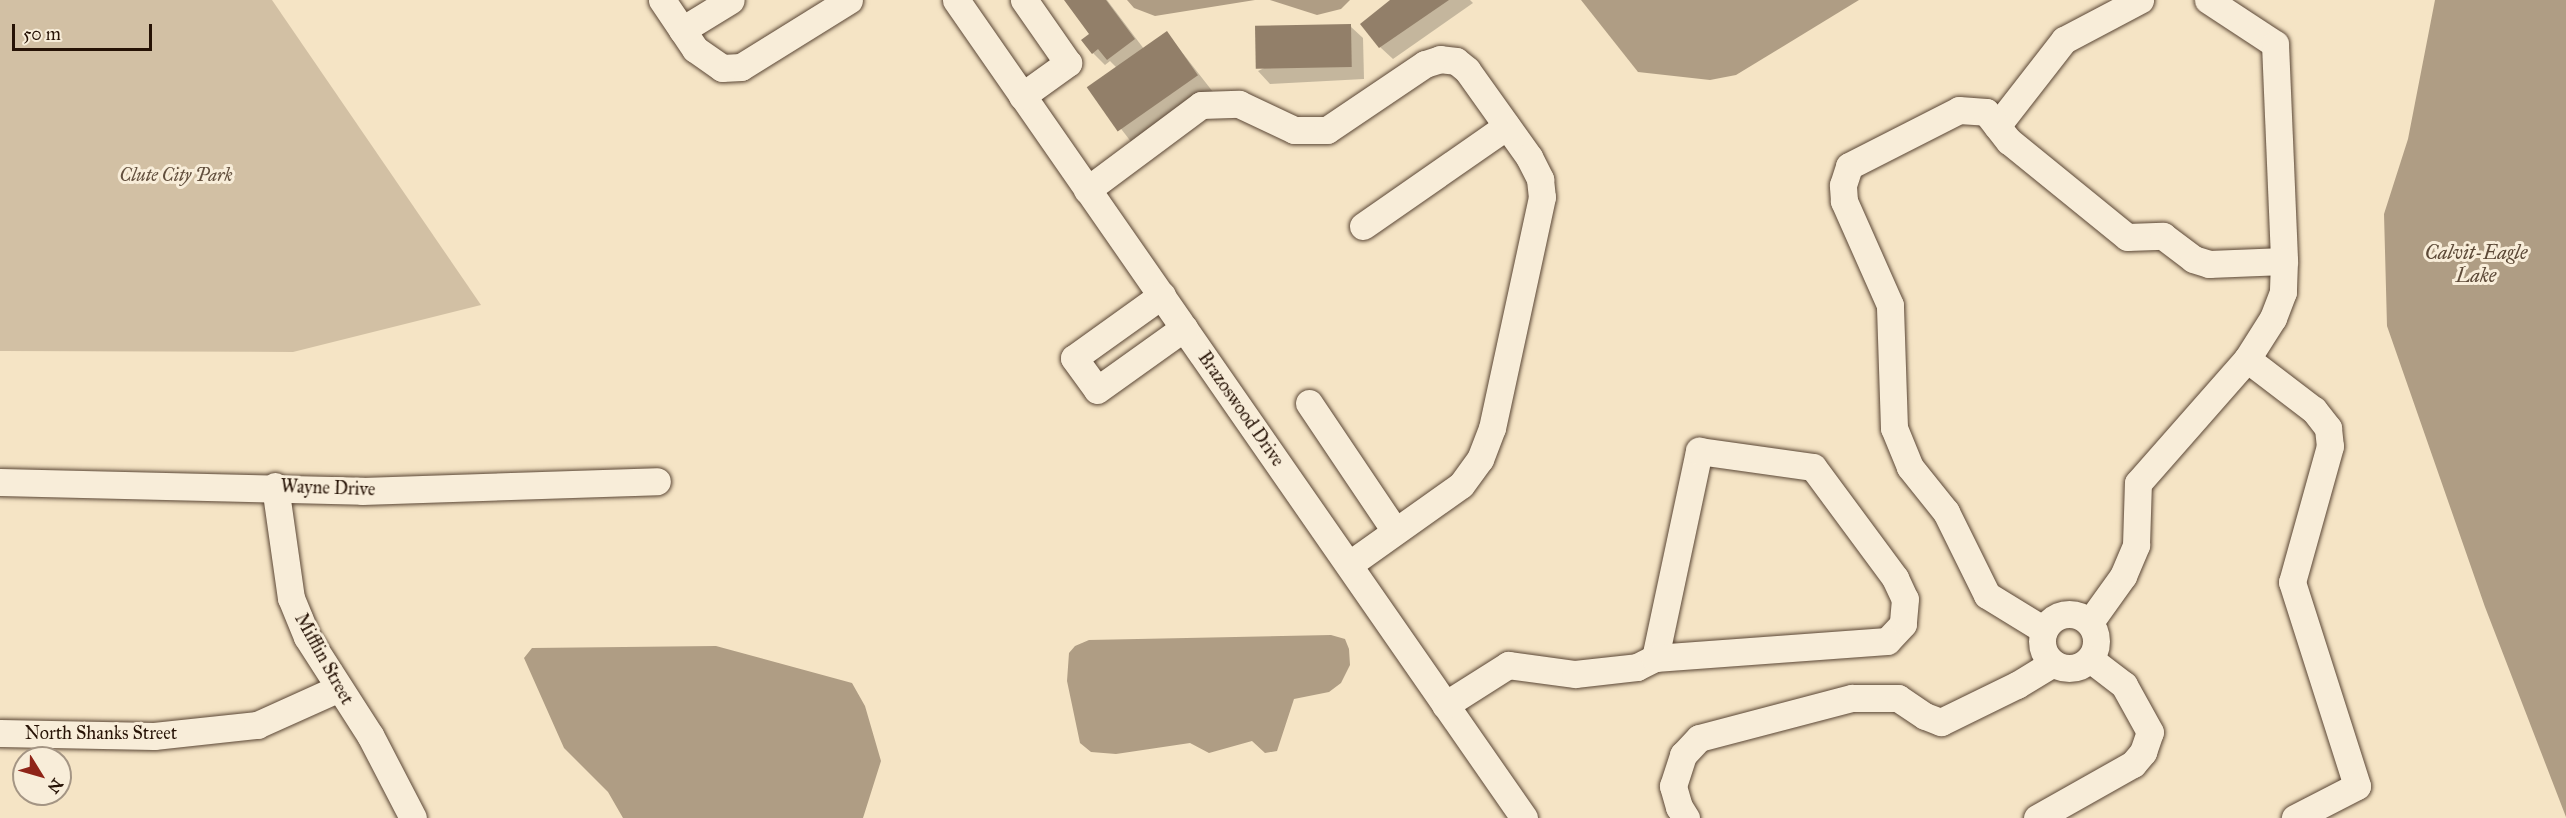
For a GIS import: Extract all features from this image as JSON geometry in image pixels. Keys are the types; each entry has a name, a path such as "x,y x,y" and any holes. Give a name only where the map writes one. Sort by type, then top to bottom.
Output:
{"street":[{"path":"662,0 695,49 722,68 741,67 849,0"},
{"path":"682,30 731,0"},
{"name":"Brazoswood Drive","path":"956,0 1350,564 1524,818"},
{"path":"1022,96 1068,63 1024,0"},
{"path":"1997,126 2064,40 2140,0"},
{"path":"2090,622 2123,576 2136,545 2138,483 2247,359 2280,301 2284,261 2275,44 2208,0"},
{"path":"1087,190 1201,105 1239,104 1294,130 1311,133 1327,130 1425,64 1440,58 1456,61 1467,70 1507,126 1537,172 1542,197 1492,428 1480,459 1461,485 1350,564"},
{"path":"2044,630 1987,595 1946,512 1910,467 1894,428 1890,304 1844,201 1843,185 1849,166 1890,143 1959,110 1986,112 1997,126 2064,189 2127,237 2163,236 2193,259 2209,264 2284,261"},
{"path":"1363,226 1507,126"},
{"path":"1162,295 1074,358 1097,390 1184,328"},
{"path":"2247,359 2314,410 2328,428 2330,446 2292,582 2357,786 2295,818"},
{"path":"1309,403 1395,531"},
{"path":"1445,705 1508,665 1575,674 1637,668 1655,658 1887,641 1903,624 1905,599 1895,578 1813,467 1699,451 1655,658"},
{"name":"Wayne Drive","path":"0,482 275,486 362,491 657,481"},
{"name":"Mifflin Street","path":"275,486 291,598 337,689 370,735 413,818"},
{"path":"2074,614 2090,622 2097,637 2090,659 2068,668 2053,663 2043,648 2044,630 2056,616 2074,614"},
{"path":"2037,818 2133,764 2143,752 2150,732 2124,685 2090,659"},
{"path":"1686,818 1679,807 1673,786 1683,755 1699,738 1852,698 1898,698 1925,716 1941,722 2018,685 2053,663"},
{"name":"North Shanks Street","path":"0,733 154,736 257,725 337,689"}],"green space":[{"name":"Clute City Park","path":"0,0 272,0 481,305 293,352 0,351"}],"water":[{"path":"1127,0 1255,0 1155,16 1134,8"},
{"path":"1270,0 1350,0 1341,9 1317,15"},
{"path":"1581,0 1859,0 1736,75 1710,80 1638,72"},
{"name":"Calvit-Eagle Lake","path":"2435,0 2566,0 2566,817 2485,607 2387,326 2384,214 2408,139"},
{"path":"1331,635 1345,639 1349,649 1350,665 1341,683 1329,692 1294,699 1277,751 1265,753 1252,741 1209,753 1190,743 1116,754 1091,752 1080,743 1067,681 1069,653 1075,646 1089,640"},
{"path":"716,646 852,683 865,706 881,761 863,818 623,818 608,792 564,748 524,658 532,648"}],"building":[{"path":"1064,0 1106,0 1135,39 1107,60 1098,49 1092,54 1081,40 1089,34"},
{"path":"1390,0 1449,0 1379,48 1360,24"},
{"path":"1351,24 1352,67 1256,69 1255,26"},
{"path":"1167,31 1198,75 1118,131 1087,87"}]}
